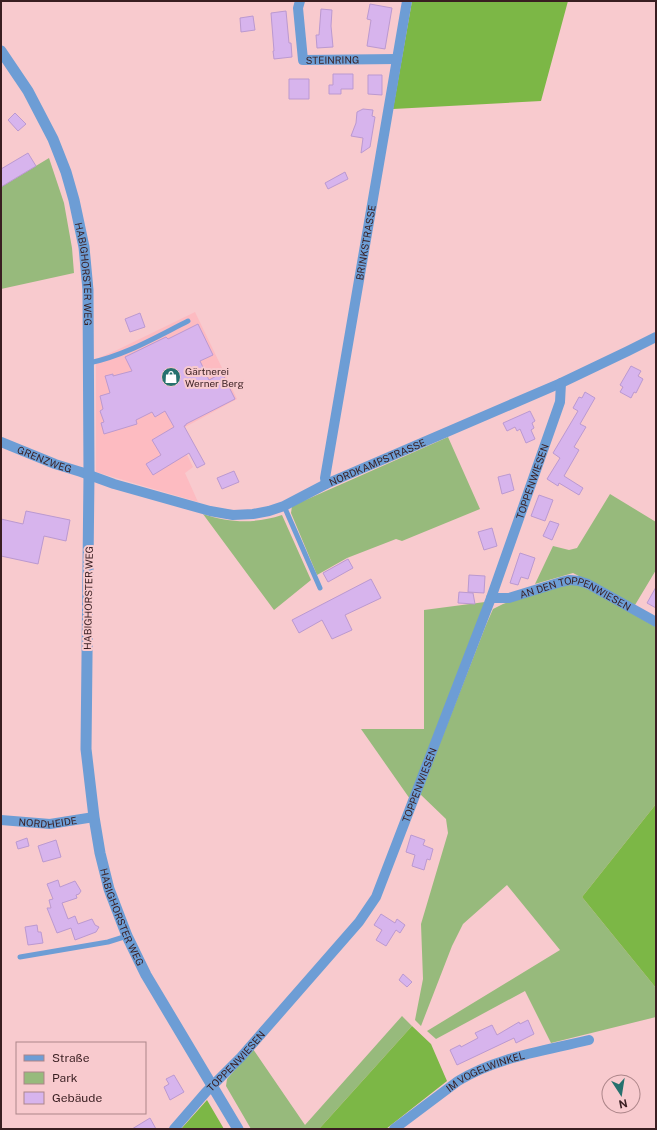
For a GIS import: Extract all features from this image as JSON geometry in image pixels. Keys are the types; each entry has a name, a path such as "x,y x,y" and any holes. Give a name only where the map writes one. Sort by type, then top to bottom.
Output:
{"street":[{"name":"STEINRING","path":"300,1 298,8 304,60 397,59"},
{"name":"BRINKSTRASSE","path":"326,484 325,478 330,448 407,1"},
{"name":"HABIGHORSTER WEG","path":"1,51 28,91 53,139 66,172 74,200 84,247 88,290 89,363 86,749 100,853 109,889 127,936 146,976 213,1085 238,1129"},
{"name":"NORDKAMPSTRASSE","path":"89,475 114,484 203,509 233,515 253,514 269,511 284,506 326,484 561,383 656,336"},
{"name":"TOPPENWIESEN","path":"174,1129 240,1057 359,922 376,897 491,598 560,402 561,383"},
{"name":"GRENZWEG","path":"1,442 55,464 89,475"},
{"name":"AN DEN TOPPENWIESEN","path":"491,598 509,598 561,582 570,580 579,581 588,584 656,622"},
{"name":"NORDHEIDE","path":"1,820 50,824 94,817"},
{"name":"IM VOGELWINKEL","path":"394,1129 458,1081 493,1063 589,1040"}],"lane":[{"path":"89,363 106,360 119,355 188,321"},
{"path":"284,506 320,588"},
{"path":"20,957 108,942 127,936"}],"shaded area":[{"path":"195,312 237,399 176,432 193,467 185,473 198,502 96,472 96,359"}],"green space":[{"path":"412,1 568,1 541,101 393,109"},
{"path":"49,158 64,203 72,248 74,273 1,289 1,187"},
{"path":"448,437 480,509 402,541 396,539 347,558 317,575 291,513 292,506"},
{"path":"610,494 656,522 656,570 635,605 573,573 535,584 553,546 569,550 577,548"},
{"path":"203,514 233,521 262,520 282,515 311,580 274,610"},
{"path":"561,584 575,584 592,591 656,627 656,804 582,897 656,988 656,1017 551,1043 525,991 436,1039 427,1031 560,950 507,885 463,924 452,946 421,1026 415,1020 423,979 421,924 448,833 446,819 420,794 493,609 503,604"},
{"path":"485,602 410,799 361,729 424,729 424,610"},
{"path":"656,804 656,988 582,897"},
{"path":"402,1016 412,1026 319,1129 251,1129 226,1086 227,1079 253,1049 305,1125"},
{"path":"412,1026 431,1044 447,1081 386,1129 319,1129"},
{"path":"207,1100 224,1129 181,1129"}],"building":[{"path":"370,4 392,8 385,49 367,46 371,20 367,19"},
{"path":"321,9 332,10 331,26 333,47 317,48 316,35 319,35"},
{"path":"286,11 292,57 274,59 271,13"},
{"path":"253,16 255,30 241,32 240,18"},
{"path":"333,74 353,74 353,89 341,89 341,94 329,94 329,85 333,85"},
{"path":"368,75 382,75 382,95 368,94"},
{"path":"289,79 309,79 309,99 289,99"},
{"path":"363,109 373,110 372,116 375,117 370,147 361,153 363,138 351,136 356,123 357,112"},
{"path":"15,113 26,124 18,131 8,120"},
{"path":"28,153 36,166 1,187 1,169"},
{"path":"345,172 348,179 328,189 325,183"},
{"path":"140,313 145,327 130,332 125,319"},
{"path":"198,324 213,355 200,361 209,380 222,373 235,399 184,426 205,464 197,468 189,453 153,475 146,464 161,455 152,440 174,427 165,411 155,417 152,412 136,420 137,424 104,434 101,423 104,422 100,411 103,409 100,396 110,393 105,376 113,374 113,376 132,371 125,357 166,337 168,339"},
{"path":"631,366 641,371 638,376 643,379 636,393 634,392 631,398 620,392 623,387 620,385"},
{"path":"585,392 595,398 580,424 586,427 574,447 579,450 564,476 583,488 579,495 559,483 558,486 547,479 560,458 553,453 578,411 573,408 579,397 582,398"},
{"path":"530,411 535,421 532,423 534,428 531,430 535,439 526,443 520,429 517,431 515,427 507,431 503,423"},
{"path":"234,471 239,482 222,489 217,478"},
{"path":"510,474 514,490 502,494 498,477"},
{"path":"539,495 553,500 545,521 531,516"},
{"path":"26,511 70,520 66,541 44,536 38,564 1,556 1,519 23,524"},
{"path":"550,521 559,524 552,540 543,536"},
{"path":"492,528 497,546 484,550 478,532"},
{"path":"520,553 535,558 528,579 521,577 518,585 510,583"},
{"path":"348,559 353,568 328,582 323,573"},
{"path":"469,575 485,576 484,593 468,592"},
{"path":"371,579 381,598 345,615 352,630 332,639 322,620 299,633 292,620"},
{"path":"656,587 656,608 647,603"},
{"path":"459,592 473,593 475,604 458,603"},
{"path":"411,835 425,840 423,845 433,849 430,860 427,859 424,870 412,866 415,855 406,852"},
{"path":"27,838 29,846 18,849 16,842"},
{"path":"56,840 61,857 43,862 38,846"},
{"path":"58,880 60,887 75,881 81,891 76,895 77,898 62,903 68,919 75,916 78,924 92,919 95,925 99,927 96,932 75,940 71,928 57,933 47,908 51,908 49,900 53,899 47,884"},
{"path":"381,914 395,923 397,919 405,925 400,933 396,930 386,946 376,940 382,930 374,925"},
{"path":"37,925 38,932 41,932 43,943 28,945 25,927"},
{"path":"403,974 412,982 407,987 399,980"},
{"path":"528,1020 534,1034 516,1043 514,1038 457,1065 450,1050 460,1045 461,1047 478,1038 475,1033 492,1025 497,1035 519,1022 520,1024"},
{"path":"174,1075 184,1092 170,1100 164,1087 169,1084 166,1079"},
{"path":"150,1118 156,1129 132,1129"}],"place":[{"name":"Gärtnerei Werner Berg","path":"171,377"}]}
